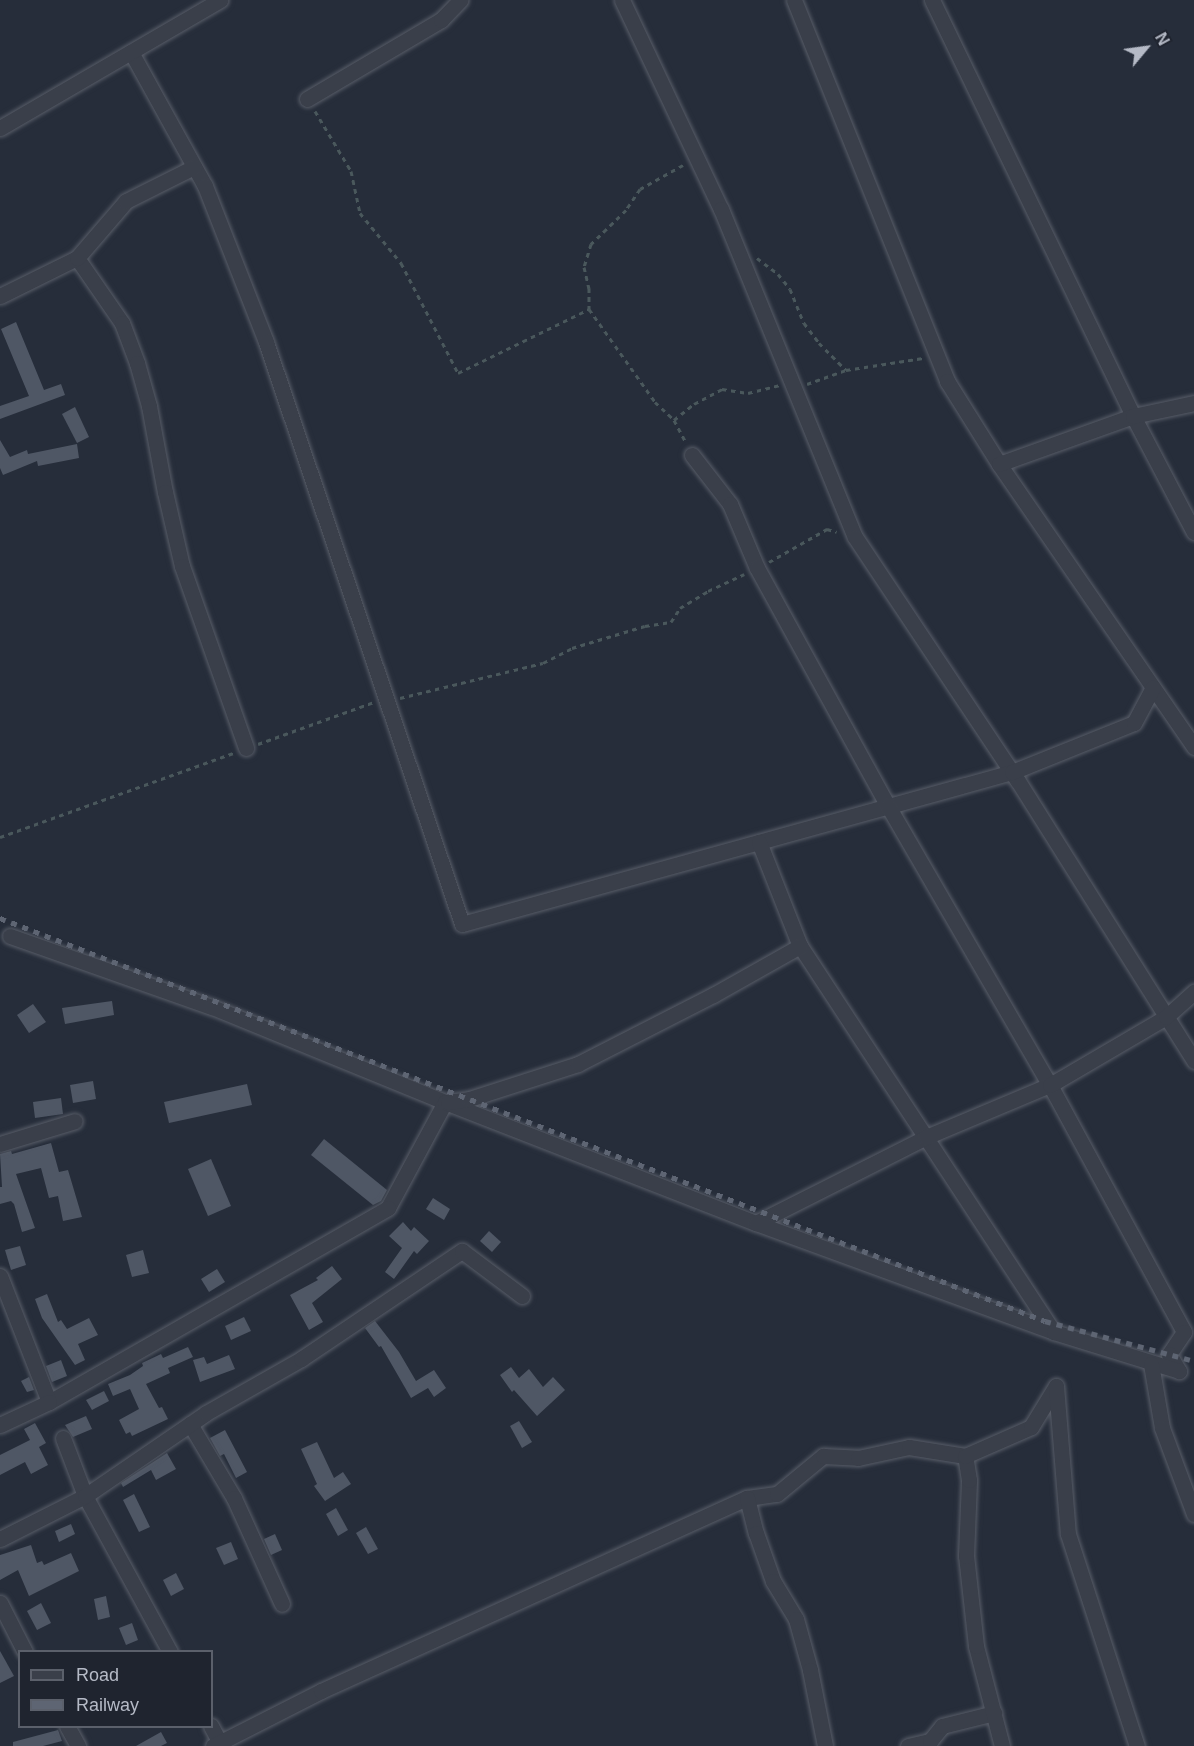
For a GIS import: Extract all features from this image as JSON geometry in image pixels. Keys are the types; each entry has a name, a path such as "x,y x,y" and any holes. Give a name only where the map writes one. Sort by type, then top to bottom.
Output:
{"street":[{"path":"0,128 220,0"},
{"path":"307,99 441,20 460,0"},
{"path":"622,0 697,158 738,252 855,537 1012,772 1194,1061"},
{"path":"794,0 947,381 999,464 1194,747"},
{"path":"932,0 1133,416 1194,532"},
{"path":"131,52 205,186 266,342 462,924 1012,772 1134,723 1153,688"},
{"path":"0,296 77,258 126,201 194,167"},
{"path":"77,258 122,323 137,363 149,406 182,566 246,748"},
{"path":"999,464 1133,416 1194,403"},
{"path":"3,937 212,1007 445,1102 756,1222 1054,1332 1150,1364 1179,1371 1169,1354 1184,1332 1050,1085 888,806 757,568 730,504 692,455"},
{"path":"759,842 800,946 1054,1332"},
{"path":"445,1102 469,1099 578,1064 713,995 800,946"},
{"path":"756,1222 926,1137 1050,1085 1166,1017 1194,992"},
{"path":"0,1425 50,1402 388,1208 445,1102"},
{"path":"0,1144 75,1121"},
{"path":"0,1539 85,1497 190,1424 301,1359 462,1251 522,1296"},
{"path":"0,1276 50,1402"},
{"path":"1150,1364 1162,1428 1194,1514"},
{"path":"212,1728 217,1744 321,1691 747,1498 777,1494 823,1456 858,1458 909,1447 965,1456 1031,1426 1056,1386 1068,1534 1137,1746"},
{"path":"190,1424 234,1498 282,1604"},
{"path":"63,1438 85,1497 169,1650"},
{"path":"965,1456 969,1480 966,1556 976,1646 1002,1746"},
{"path":"747,1498 756,1533 773,1581 796,1620 825,1746"},
{"path":"0,1603 24,1650"},
{"path":"908,1746 930,1741 942,1726 994,1713"},
{"path":"68,1728 78,1746"}],"path":[{"path":"307,99 351,171 360,213 401,263 458,373 589,309"},
{"path":"692,455 674,420 655,402 589,309 589,288 584,267 591,244 626,210 640,189 697,158"},
{"path":"738,252 752,254 778,274 790,289 804,323 819,343 846,370"},
{"path":"0,837 384,698 408,697 478,681 500,672 543,663 572,648 645,626 670,622 680,608 689,602 827,529 855,537"}],"building":[{"path":"16,322 44,390 61,384 65,395 0,419 0,406 29,396 1,329"},
{"path":"75,407 89,437 77,443 62,414"},
{"path":"0,440 10,457 27,450 28,454 77,444 79,458 38,466 37,461 3,475 0,468"},
{"path":"112,1001 114,1015 65,1024 62,1008"},
{"path":"33,1004 46,1022 29,1033 17,1015"},
{"path":"93,1081 96,1099 73,1103 70,1085"},
{"path":"247,1084 252,1105 169,1123 164,1102"},
{"path":"61,1098 63,1114 35,1118 33,1102"},
{"path":"324,1139 387,1190 381,1201 373,1205 311,1155"},
{"path":"51,1143 59,1172 68,1170 82,1217 63,1221 58,1196 49,1198 41,1168 16,1174 35,1228 22,1232 14,1204 11,1201 0,1204 0,1187 2,1187 0,1154 11,1151 12,1154"},
{"path":"211,1159 231,1206 208,1216 188,1169"},
{"path":"433,1198 450,1209 444,1220 426,1209"},
{"path":"403,1222 411,1231 414,1227 429,1241 417,1254 414,1251 394,1279 385,1272 402,1248 389,1236"},
{"path":"489,1231 501,1242 492,1252 480,1241"},
{"path":"20,1246 26,1265 11,1270 5,1250"},
{"path":"143,1250 149,1273 132,1277 126,1255"},
{"path":"332,1266 342,1279 312,1303 323,1322 309,1330 290,1295 318,1280 316,1278"},
{"path":"217,1269 225,1282 209,1292 201,1279"},
{"path":"47,1294 58,1322 61,1320 67,1329 89,1318 98,1335 78,1344 85,1360 75,1365 42,1318 35,1299"},
{"path":"244,1317 251,1331 231,1340 225,1326"},
{"path":"375,1321 399,1352 416,1381 434,1370 446,1388 434,1397 428,1388 411,1398 381,1346 379,1347 365,1328"},
{"path":"188,1347 193,1357 168,1368 170,1373 146,1384 168,1419 132,1436 130,1432 126,1434 119,1420 139,1409 130,1389 113,1396 108,1384 130,1375 143,1366 142,1363 161,1354 163,1358"},
{"path":"229,1355 235,1369 200,1382 193,1360 204,1357 207,1364"},
{"path":"61,1360 67,1376 52,1382 46,1366"},
{"path":"511,1367 519,1378 529,1369 543,1387 553,1377 565,1390 537,1416 514,1390 512,1392 500,1375"},
{"path":"29,1377 34,1390 27,1392 21,1381"},
{"path":"104,1391 109,1401 92,1410 86,1400"},
{"path":"86,1416 92,1429 73,1437 65,1425"},
{"path":"519,1421 532,1442 522,1448 510,1426"},
{"path":"35,1423 46,1443 39,1447 48,1465 31,1474 25,1462 0,1475 0,1455 30,1440 24,1429"},
{"path":"225,1430 247,1472 236,1478 224,1454 220,1456 210,1438"},
{"path":"317,1442 334,1478 343,1472 351,1484 325,1501 314,1486 317,1484 301,1449"},
{"path":"167,1453 176,1469 156,1480 151,1470 123,1487 121,1483"},
{"path":"134,1494 150,1527 139,1532 123,1500"},
{"path":"336,1508 348,1530 338,1536 326,1514"},
{"path":"71,1524 75,1534 59,1542 55,1531"},
{"path":"366,1527 378,1549 368,1554 356,1533"},
{"path":"275,1534 282,1550 271,1555 264,1539"},
{"path":"231,1542 238,1559 224,1565 216,1548"},
{"path":"31,1545 37,1563 42,1561 44,1565 71,1553 79,1571 29,1596 18,1570 0,1580 0,1555"},
{"path":"176,1573 184,1589 171,1596 163,1580"},
{"path":"106,1596 110,1617 98,1620 94,1599"},
{"path":"41,1603 51,1623 37,1630 27,1611"},
{"path":"132,1623 138,1640 126,1645 119,1628"},
{"path":"0,1651 14,1676 0,1683"},
{"path":"58,1730 62,1741 43,1746 13,1746 13,1742"},
{"path":"161,1732 167,1743 161,1746 136,1746"}],"railway":[{"path":"0,918 1045,1321 1194,1361"}]}
